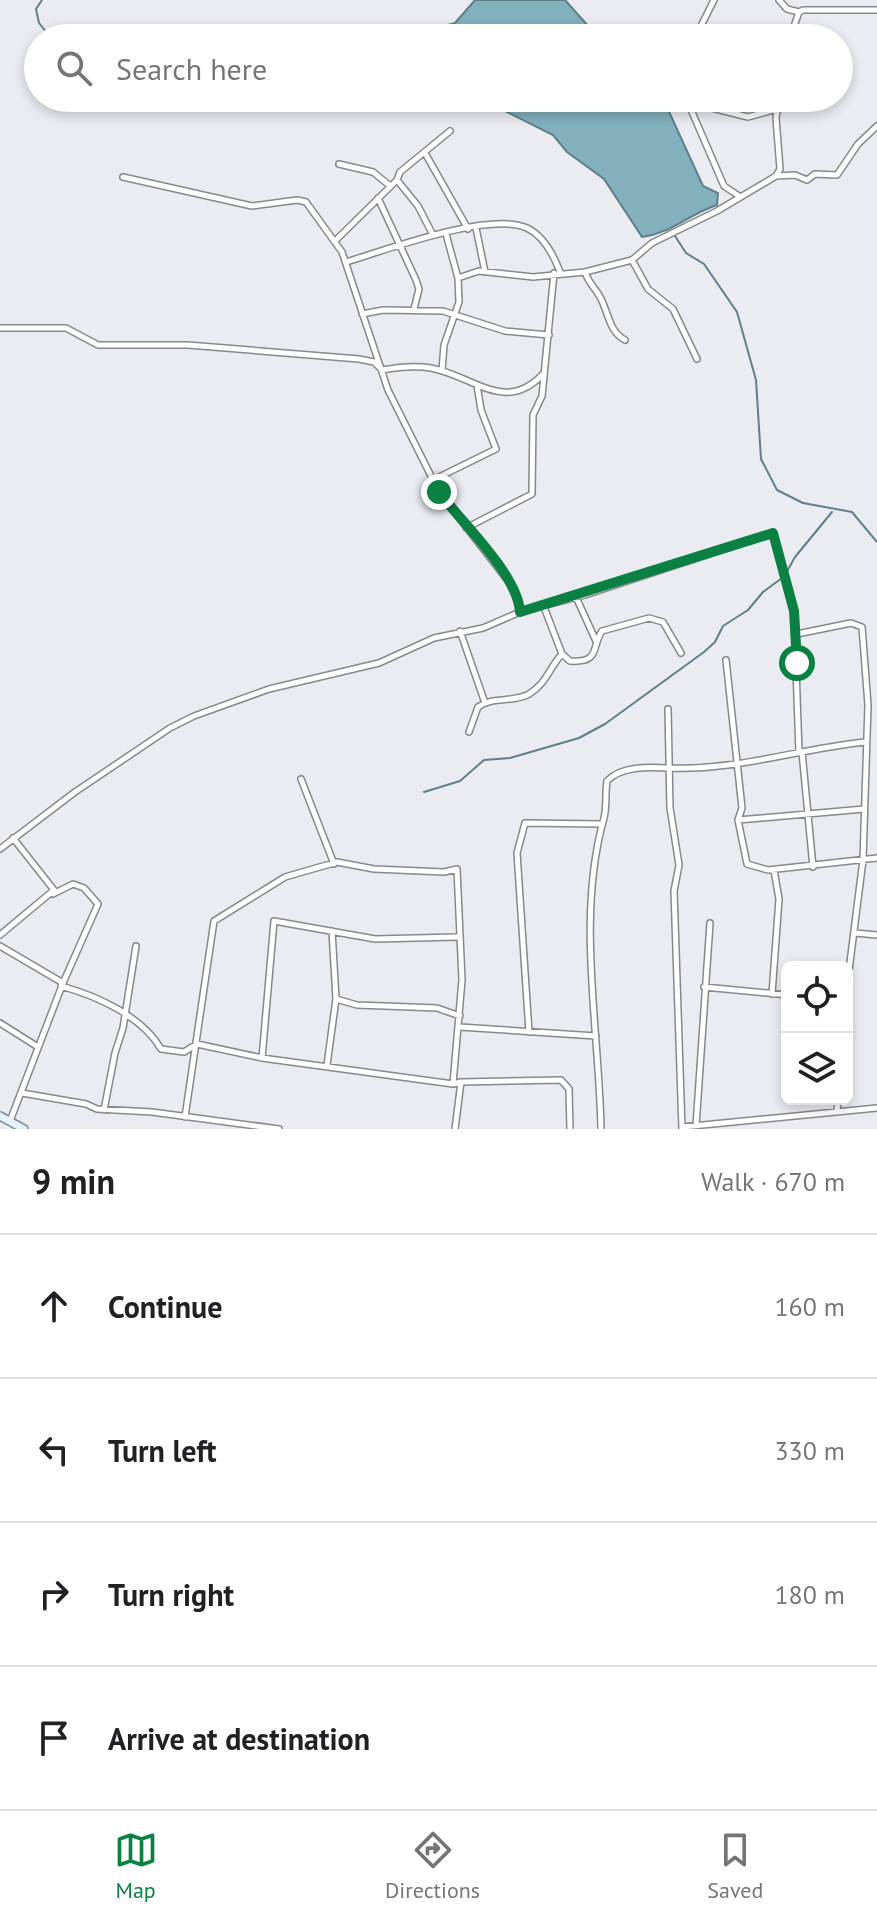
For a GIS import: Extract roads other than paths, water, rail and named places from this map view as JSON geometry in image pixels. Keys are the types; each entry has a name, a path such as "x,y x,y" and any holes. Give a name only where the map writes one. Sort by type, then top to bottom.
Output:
{"street":[{"path":"702,24 714,0"},
{"path":"779,0 787,9 799,12 877,10"},
{"path":"795,24 799,12"},
{"path":"691,112 724,186 739,196"},
{"path":"730,112 748,117 766,112"},
{"path":"776,176 780,169 777,112"},
{"path":"458,278 485,272 533,277 557,272 585,272 632,260 673,232 776,176 795,175 807,180 815,174 837,175 858,144 877,126"},
{"path":"336,240 397,180 400,172 450,131"},
{"path":"425,153 468,229"},
{"path":"339,164 373,172 389,185"},
{"path":"123,177 252,206 306,202 336,240 395,407 433,480 509,582 519,602 520,612"},
{"path":"397,180 418,206 433,235"},
{"path":"378,198 419,289 414,309"},
{"path":"346,262 433,235 501,225 527,228 544,241 557,272 542,396 533,415 532,494 466,528"},
{"path":"476,228 485,272"},
{"path":"442,371 444,345 457,314 458,278 446,234"},
{"path":"632,260 648,289 673,309 697,359"},
{"path":"585,272 591,288 600,295 610,325 625,340"},
{"path":"362,314 414,309 457,314 505,331 549,335"},
{"path":"0,328 66,328 98,345 188,345 359,359 374,362 382,370"},
{"path":"382,370 409,366 442,371 477,385 514,394 532,386 544,373"},
{"path":"433,480 496,449 481,410 477,385"},
{"path":"0,849 182,722 269,689 379,663 434,638 483,628 520,612 773,533 797,634 801,752 810,815 813,867"},
{"path":"576,597 597,642"},
{"path":"544,607 562,654 570,661 585,660 597,650 602,631 649,618 663,622 681,653"},
{"path":"797,634 851,623 862,627 868,705 863,860 851,961"},
{"path":"460,631 485,703"},
{"path":"469,732 476,711 485,703 528,694 546,681 562,654"},
{"path":"726,660 742,808 738,820 747,864 756,870 774,870 877,858"},
{"path":"868,705 877,706"},
{"path":"668,709 671,819 679,865 674,891 682,1128 731,1126 877,1108"},
{"path":"601,1129 590,914 606,784 611,777 650,767 736,765 865,742"},
{"path":"301,779 334,864"},
{"path":"738,820 864,809"},
{"path":"529,1032 517,853 522,826 525,823 601,824"},
{"path":"13,838 53,887 53,894"},
{"path":"185,1117 214,921 285,877 334,864 444,872 457,869 457,937 462,980 453,1084"},
{"path":"772,994 779,899 774,870"},
{"path":"0,935 53,894 73,884 84,888 98,904 62,985 10,1121"},
{"path":"262,1058 273,922 375,939 457,937"},
{"path":"696,1126 710,923"},
{"path":"327,1065 336,999 332,931"},
{"path":"855,933 877,935"},
{"path":"0,946 62,985 104,1001 156,1039 161,1049 184,1052 197,1044 262,1058 453,1084 561,1080 569,1089 570,1129"},
{"path":"104,1110 125,1015 136,946"},
{"path":"704,987 781,995"},
{"path":"336,999 357,1005 437,1008 460,1016"},
{"path":"0,1023 38,1047"},
{"path":"460,1027 596,1036"},
{"path":"455,1129 461,1082"},
{"path":"22,1093 104,1110 279,1129"},
{"path":"837,1111 838,1105"},
{"path":"0,1116 24,1129"}],"water":[{"path":"475,0 565,0 586,24 451,24"},
{"path":"507,112 669,112 703,186 718,193 717,205 662,232 642,237 604,179 567,152 553,135"}],"waterway":[{"path":"40,24 36,9 42,0"},
{"path":"673,233 686,253 704,264 737,312 756,380 761,459 777,490 803,503 852,512 877,542"},
{"path":"786,573 795,557 832,512"},
{"path":"424,792 460,781 484,760 510,758 579,738 605,724 704,652 715,642 723,626 748,610 763,592 782,578"}]}
